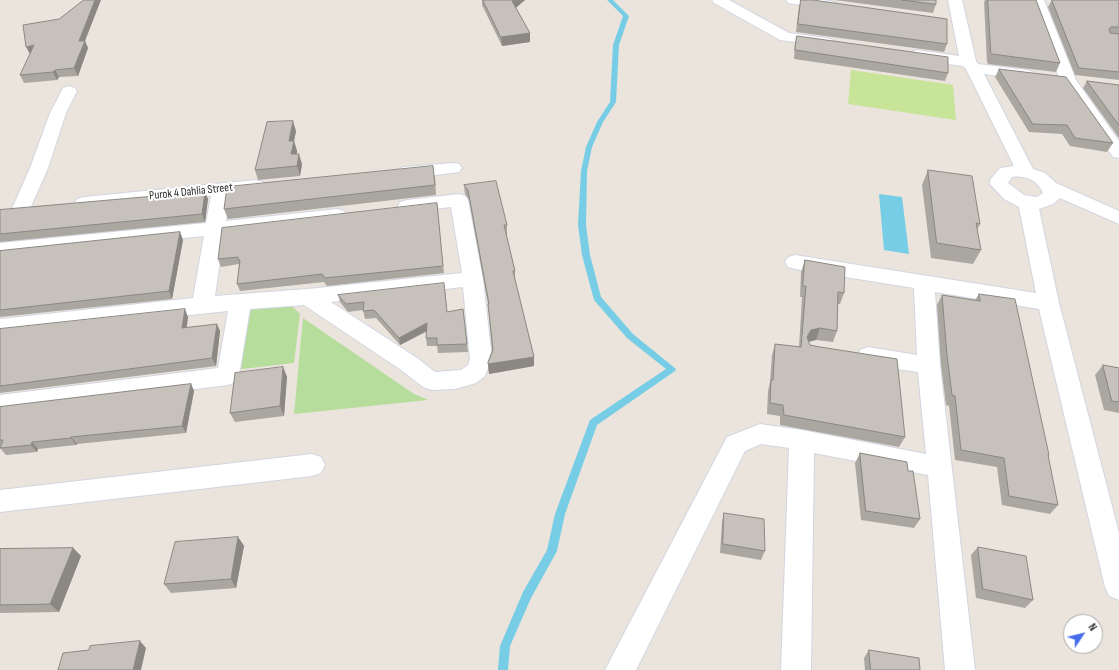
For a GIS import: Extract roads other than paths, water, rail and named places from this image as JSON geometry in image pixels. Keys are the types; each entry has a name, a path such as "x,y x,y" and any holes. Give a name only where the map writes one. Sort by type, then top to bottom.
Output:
{"street":[{"path":"719,0 786,37 839,44"},
{"path":"794,0 841,6"},
{"path":"955,0 950,21 970,65 1026,172"},
{"path":"1037,0 1055,78 1111,132 1119,152"},
{"path":"899,52 970,65 1090,82"},
{"path":"44,207 14,210 39,168 58,113 69,91"},
{"path":"391,174 453,168"},
{"path":"1015,170 1037,176 1046,181 1051,187 1053,194 1049,200 1038,203 1028,203 1013,198 999,184 999,180 1006,172 1015,170"},
{"name":"Purok 4 Dahlia Street","path":"67,205 275,184"},
{"path":"1051,187 1119,218"},
{"path":"203,305 221,189"},
{"path":"308,297 409,364 431,381 455,380 468,377 477,370 481,359 473,280 459,200 388,209"},
{"path":"1028,203 1048,304 1119,587"},
{"path":"0,250 214,229 356,212"},
{"path":"795,262 1048,304"},
{"path":"0,327 203,305 308,297 473,280"},
{"path":"924,284 928,365 940,467 960,670"},
{"path":"0,404 228,376 240,302"},
{"path":"846,353 928,365"},
{"path":"620,670 736,444 760,434 802,440 940,467"},
{"path":"796,670 802,440"},
{"path":"0,501 312,465"}],"water":[{"path":"879,194 902,197 909,254 884,250"}],"waterway":[{"path":"503,670 505,646 527,595 552,551 560,514 593,423 672,369 630,336 597,298 586,255 582,225 584,171 589,147 600,122 613,102 616,45 626,16 610,0"}]}
